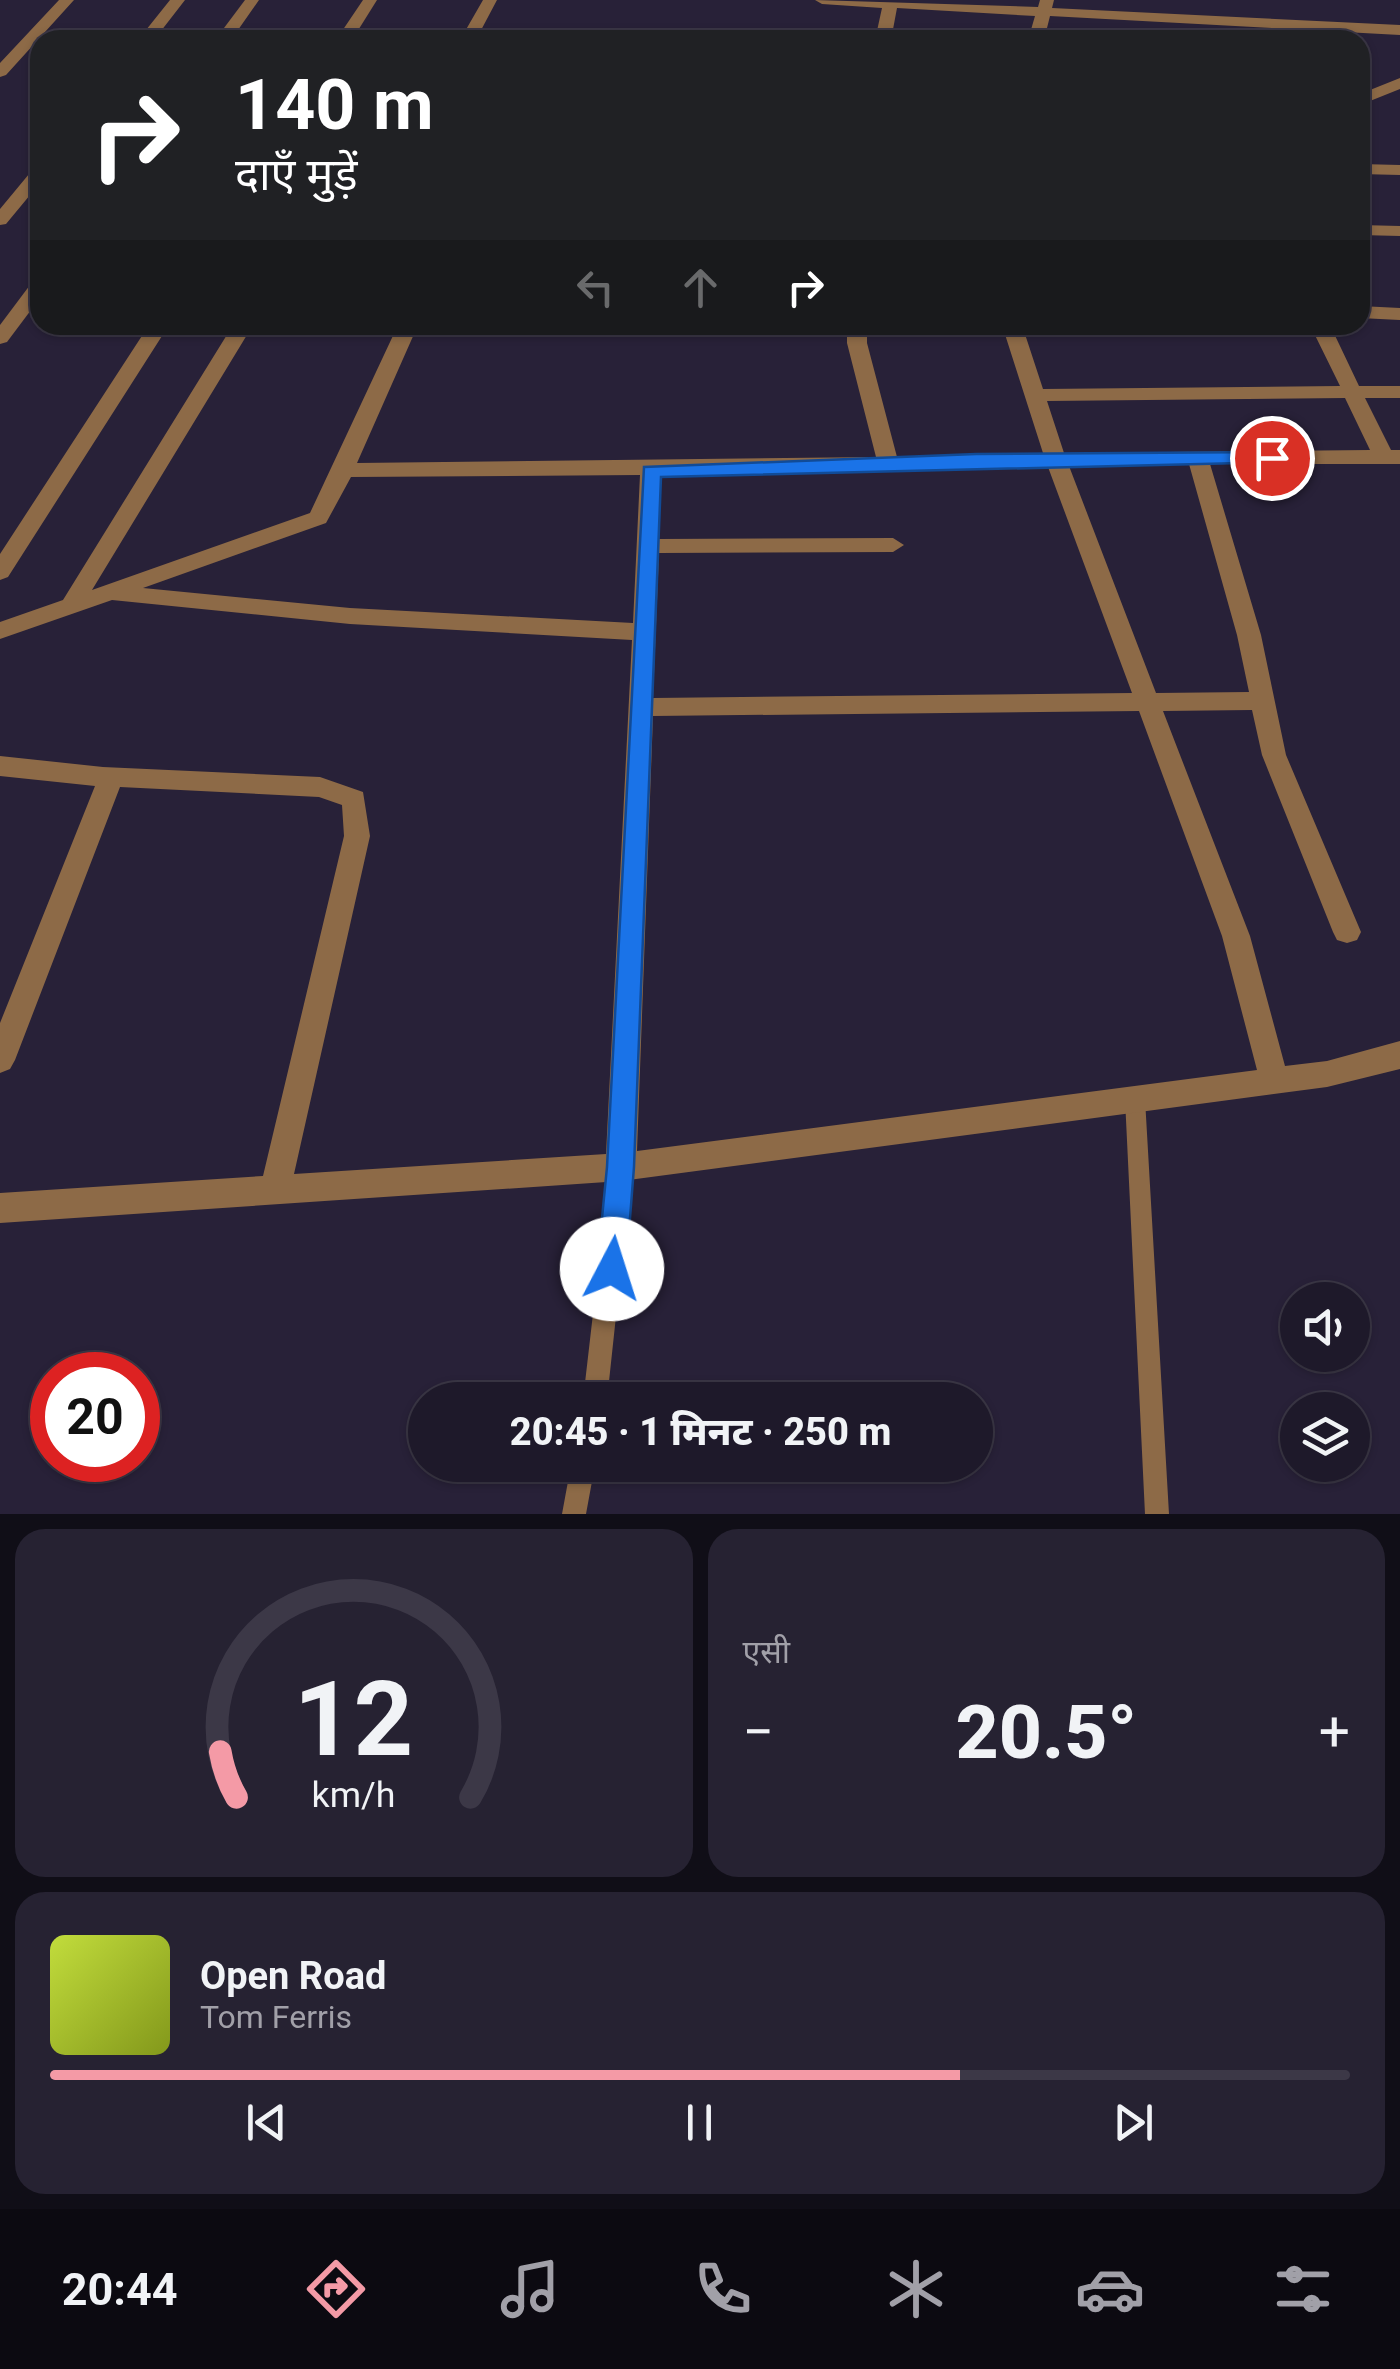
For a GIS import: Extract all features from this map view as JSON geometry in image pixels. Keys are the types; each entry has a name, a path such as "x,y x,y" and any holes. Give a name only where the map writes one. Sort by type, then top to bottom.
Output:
{"street":[{"path":"39,30 67,0"},
{"path":"154,30 178,0"},
{"path":"230,30 252,0"},
{"path":"350,30 370,0"},
{"path":"473,30 490,0"},
{"path":"822,0 1045,7 1173,20 1400,30"},
{"path":"1191,0 1196,21"},
{"path":"886,30 890,2"},
{"path":"1173,20 1175,30"},
{"path":"0,72 30,40"},
{"path":"1370,94 1400,83"},
{"path":"1370,169 1400,170"},
{"path":"0,220 30,184"},
{"path":"1370,230 1400,231"},
{"path":"0,338 30,298"},
{"path":"1370,312 1400,314"},
{"path":"0,572 153,335"},
{"path":"70,606 237,335"},
{"path":"0,631 311,523 326,507 404,335"},
{"path":"857,335 888,463"},
{"path":"1015,335 1056,460 1236,936 1274,1081"},
{"path":"1325,335 1392,457"},
{"path":"1035,395 1400,392"},
{"path":"343,470 651,471 888,463 1392,457"},
{"path":"1198,458 1249,635 1274,755 1297,819 1348,932"},
{"path":"620,1167 651,471"},
{"path":"648,546 893,545"},
{"path":"110,593 350,616 644,632"},
{"path":"641,706 1261,700"},
{"path":"0,766 111,777 320,787 354,798 357,836 275,1192"},
{"path":"0,1060 111,777"},
{"path":"0,1208 620,1167 1274,1081 1390,1060 1400,1054"}],"lane":[{"path":"1135,1099 1157,1514"},
{"path":"597,1382 620,1167"},
{"path":"574,1514 580,1482"}],"route":[{"path":"612,1269 620,1167 651,471 976,460 1272,458"}]}
